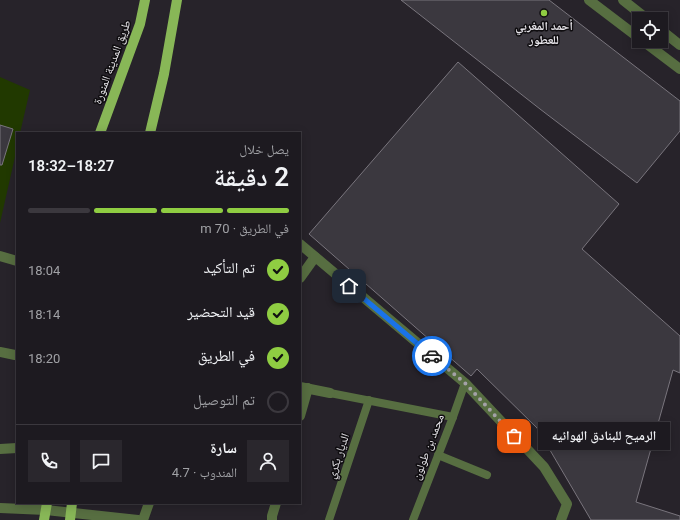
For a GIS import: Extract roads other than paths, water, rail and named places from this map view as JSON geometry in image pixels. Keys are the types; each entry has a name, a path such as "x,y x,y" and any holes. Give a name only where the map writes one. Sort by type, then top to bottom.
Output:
{"main road":[{"name":"طريق المدينة المنورة","path":"100,132 140,24 145,0"},
{"path":"150,132 164,74 177,0"}],"street":[{"path":"590,0 632,33"},
{"path":"623,0 638,12"},
{"path":"668,36 680,45"},
{"path":"652,48 680,69"},
{"path":"301,245 465,383 544,468 567,504 561,520"},
{"path":"0,256 16,261"},
{"path":"301,277 315,257"},
{"path":"0,352 15,354"},
{"name":"محمد بن طولون","path":"413,520 465,383"},
{"path":"301,409 304,387 453,417"},
{"name":"الديار بكري","path":"329,520 369,400"},
{"path":"0,449 16,448"},
{"path":"438,455 487,475"},
{"path":"143,520 149,504"},
{"path":"272,520 276,504"},
{"path":"0,508 71,512 138,520"}],"place":[{"name":"أحمد المغربي للعطور","path":"544,13"},
{"name":"الرميح للبنادق الهوائيه","path":"514,436"}]}
